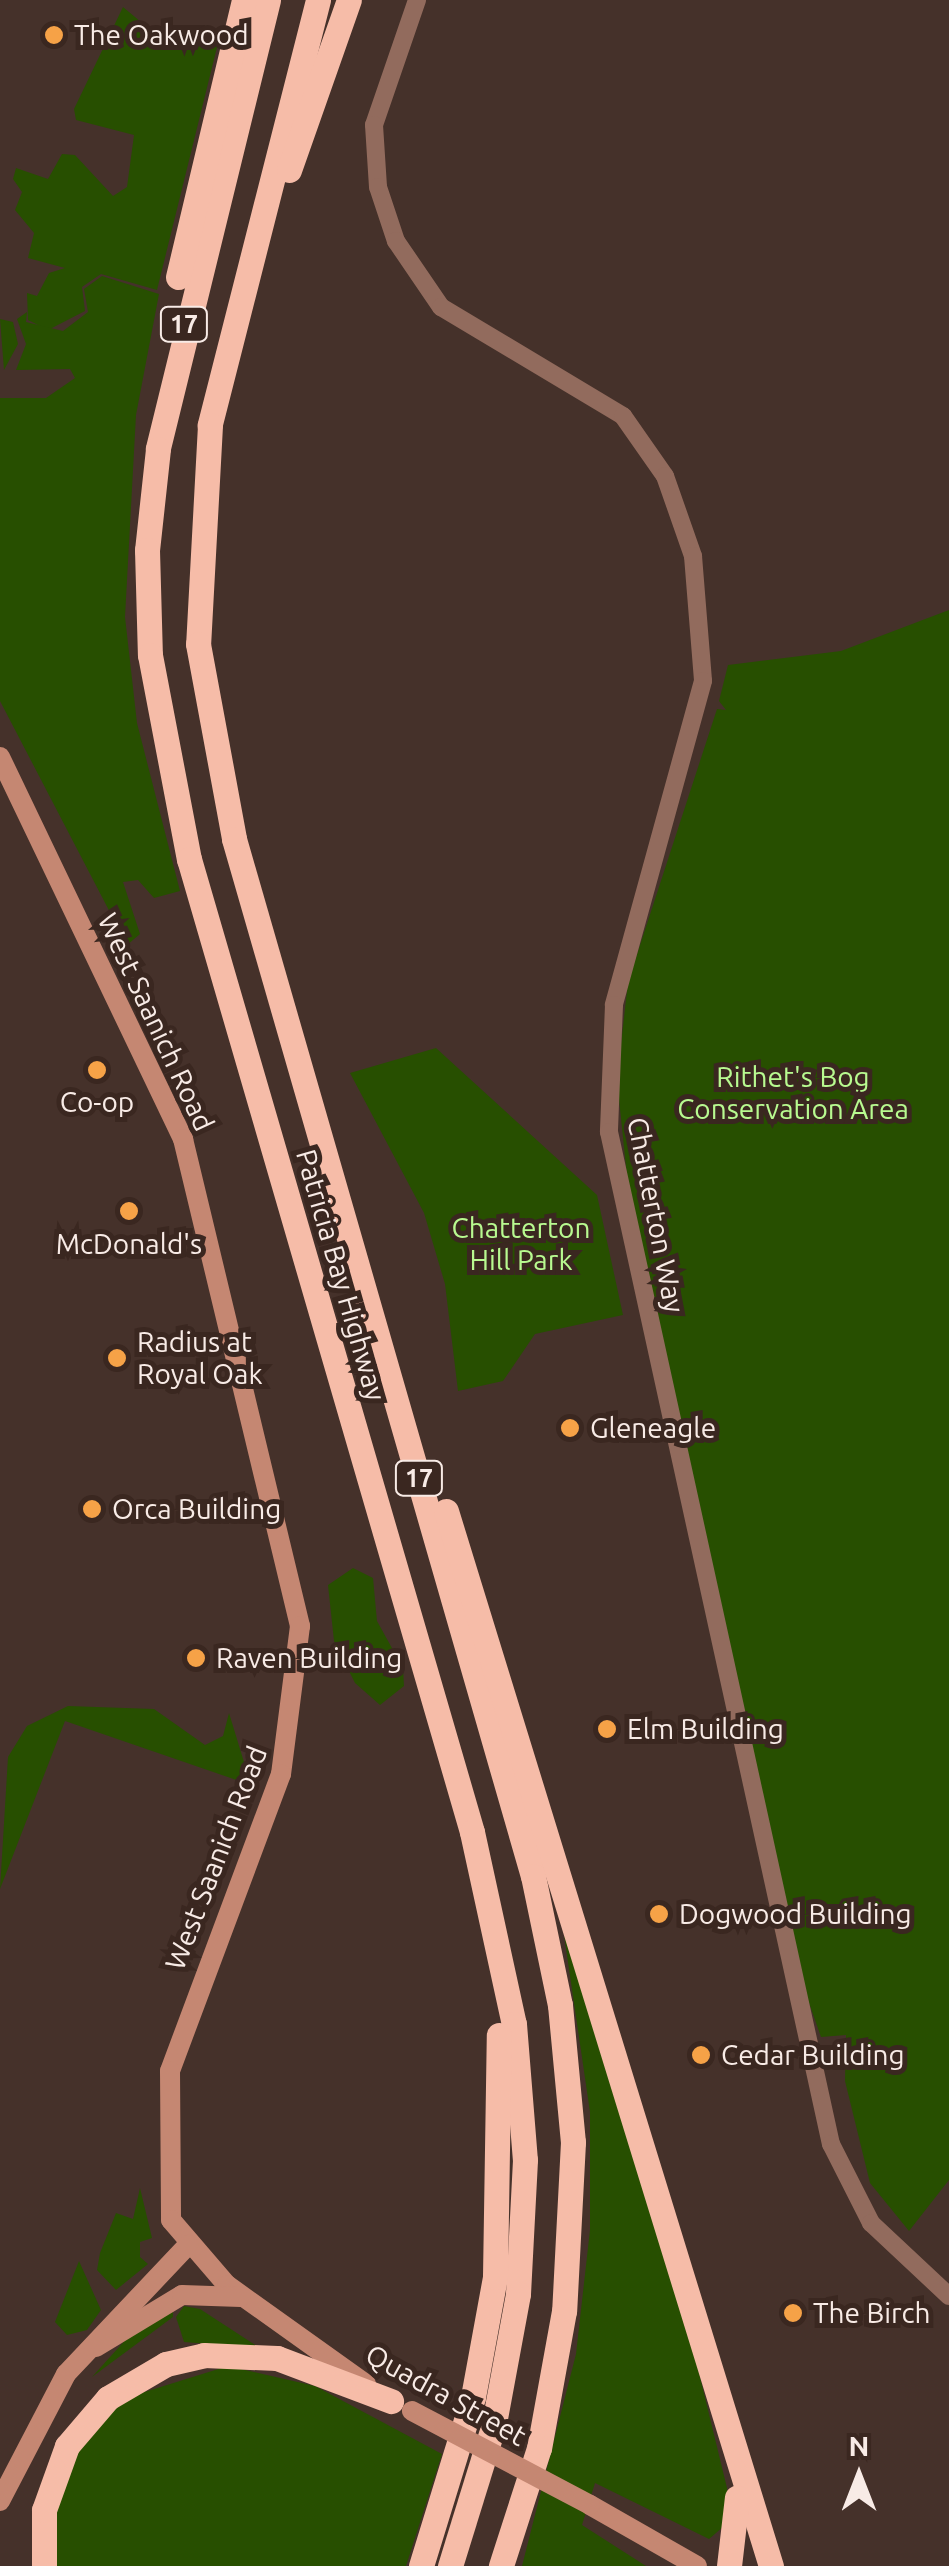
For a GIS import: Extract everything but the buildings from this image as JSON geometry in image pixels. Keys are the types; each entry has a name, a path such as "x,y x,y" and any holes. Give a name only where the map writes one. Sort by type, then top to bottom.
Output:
{"highway":[{"path":"150,655 136,615 135,558 148,427 244,0"},
{"name":"Patricia Bay Highway","path":"268,0 158,449 147,550 150,655 189,859 472,1832 514,2024 524,2224 508,2361 450,2566"},
{"name":"Patricia Bay Highway","path":"318,0 216,393 198,532 205,710 338,1200 534,1876 570,2078 564,2311 538,2448 502,2566"},
{"path":"216,393 349,0"},
{"path":"338,1200 361,1238 682,2256 725,2418 771,2566"},
{"path":"421,2566 485,2339 502,2180 498,2021 472,1832"},
{"path":"44,2566 44,2510 67,2446 108,2398 166,2364 204,2355 277,2358 402,2406"},
{"path":"725,2418 739,2510 729,2566"}],"main road":[{"name":"West Saanich Road","path":"0,758 183,1139 296,1592 298,1678 282,1774 170,2071 167,2193 188,2245"},
{"name":"Quadra Street","path":"188,2245 243,2298 402,2406 696,2566"},
{"path":"1,2493 80,2357 188,2245"},
{"path":"80,2357 179,2295 243,2298"}],"street":[{"name":"Chatterton Way","path":"417,0 374,125 378,187 396,241 440,307 623,416 664,476 693,556 703,680 614,1004 609,1132 831,2144 871,2223 949,2296"}],"green space":[{"path":"123,7 153,32 188,42 221,31 157,290 101,274 82,287 85,311 48,330 28,320 27,293 37,296 49,273 65,268 28,258 34,233 15,210 22,192 13,179 16,168 48,179 62,154 75,155 113,196 127,187 134,135 76,120 74,109"},
{"path":"102,276 159,294 136,415 125,617 137,723 180,891 154,898 138,880 123,882 140,934 127,945 0,701 0,398 46,398 75,378 70,369 16,370 26,344 17,319 27,312 26,322 63,331 88,312 84,289"},
{"path":"0,319 13,322 18,344 4,370"},
{"name":"Rithet's Bog Conservation Area","path":"949,610 949,2180 909,2231 870,2183 845,2081 846,2035 821,2037 807,1997 628,1186 617,1080 628,982 717,709 726,710 719,701 728,665 841,651"},
{"name":"Chatterton Hill Park","path":"436,1048 597,1195 623,1315 535,1334 503,1381 458,1391 445,1284 424,1213 350,1073"},
{"path":"353,1568 373,1578 377,1621 403,1668 404,1686 380,1705 355,1683 334,1641 328,1585"},
{"path":"68,1706 154,1709 205,1745 223,1736 229,1713 251,1785 65,1721 0,1889 8,1757 27,1726"},
{"path":"564,1935 680,2295 727,2488 730,2521 709,2539 595,2483 582,2525 646,2566 522,2566 576,2354 590,2230 590,2112"},
{"path":"140,2188 152,2238 140,2242 140,2257 148,2264 116,2290 97,2270 100,2253 116,2213 133,2219"},
{"path":"79,2261 101,2310 87,2330 67,2335 55,2322"},
{"path":"184,2306 200,2309 260,2348 184,2342 176,2317"},
{"path":"173,2312 173,2317 92,2377 137,2327"},
{"path":"228,2366 315,2386 442,2454 406,2566 53,2566 56,2500 73,2455 122,2399"}],"place":[{"name":"The Oakwood","path":"54,35"},
{"name":"Co-op","path":"97,1070"},
{"name":"McDonald's","path":"129,1211"},
{"name":"Radius at Royal Oak","path":"117,1358"},
{"name":"Gleneagle","path":"570,1428"},
{"name":"Orca Building","path":"92,1509"},
{"name":"Raven Building","path":"196,1658"},
{"name":"Elm Building","path":"607,1729"},
{"name":"Dogwood Building","path":"659,1914"},
{"name":"Cedar Building","path":"701,2055"},
{"name":"The Birch","path":"793,2313"}]}
